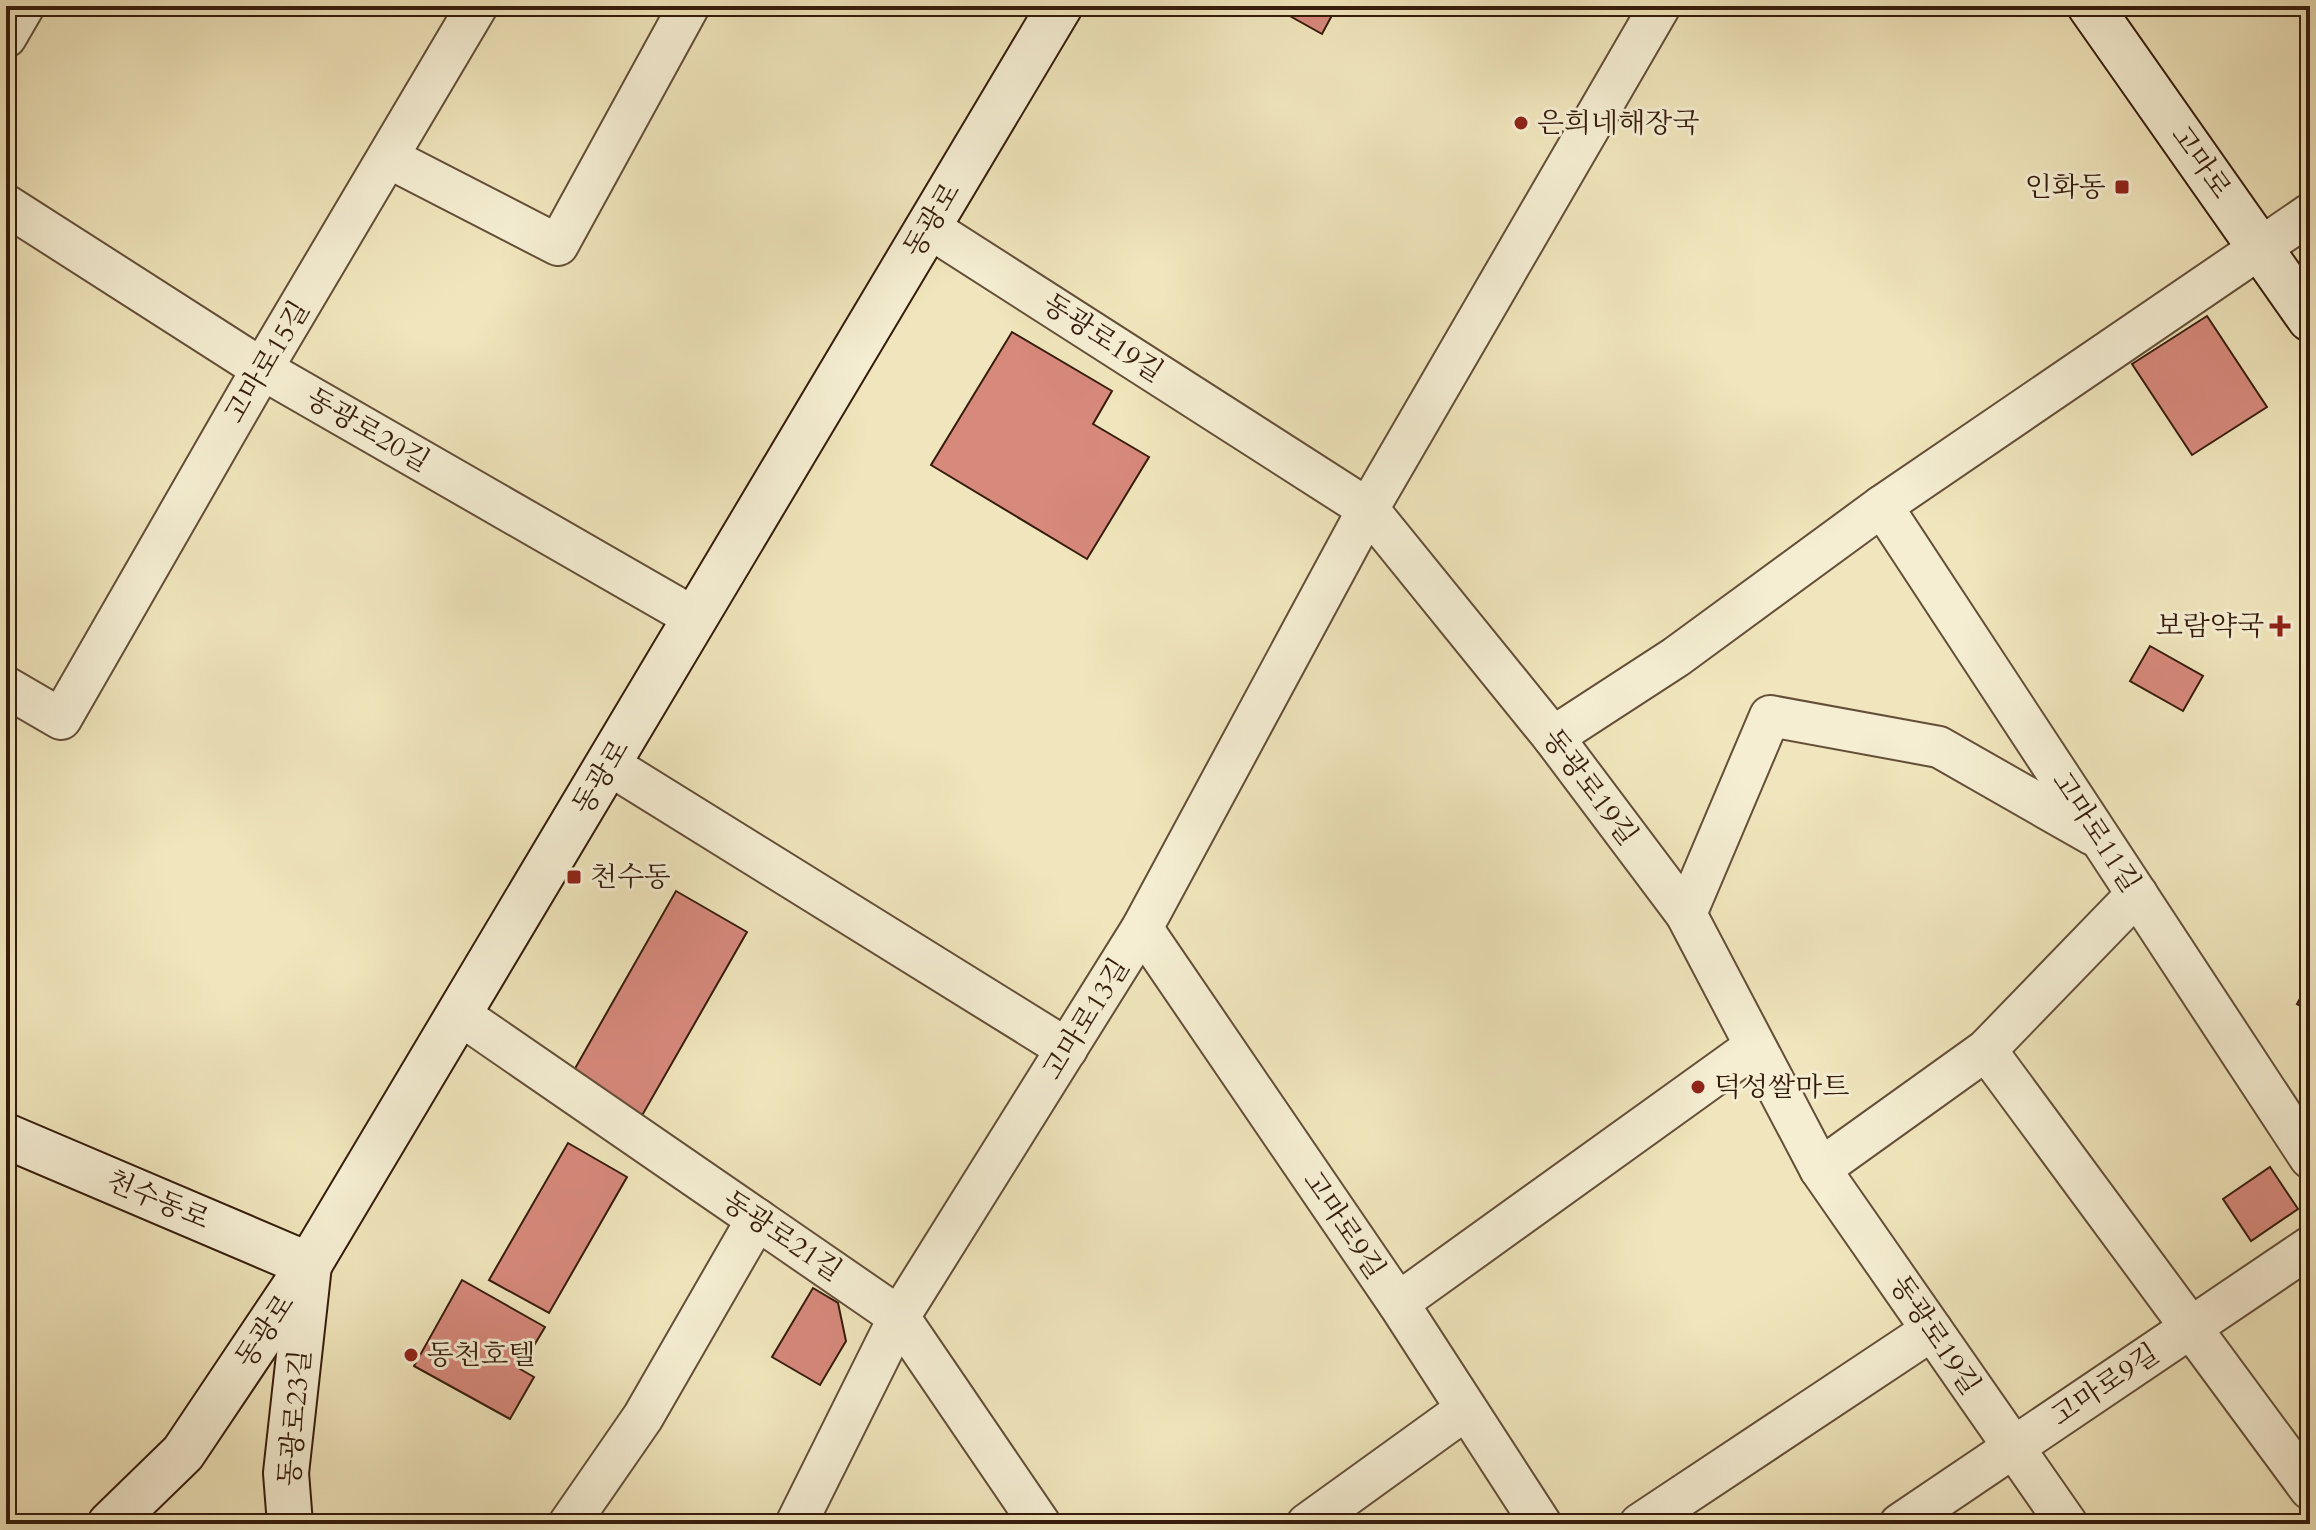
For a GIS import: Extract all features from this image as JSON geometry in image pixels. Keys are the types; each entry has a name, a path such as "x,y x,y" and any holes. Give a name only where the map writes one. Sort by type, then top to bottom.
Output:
{"main road":[{"name":"동광로","path":"110,1524 183,1453 309,1265 1060,6"},
{"name":"고마로","path":"2090,6 2310,319"},
{"name":"천수동로","path":"6,1136 309,1265"},
{"name":"동광로23길","path":"290,1524 286,1473 309,1265"}],"street":[{"path":"6,37 24,6"},
{"name":"고마로15길","path":"6,687 61,719 262,369 477,6"},
{"path":"389,158 558,245 689,6"},
{"name":"고마로13길","path":"796,1524 899,1317 1142,928 1368,509 1660,6"},
{"name":"동광로20길","path":"6,205 262,369 695,618"},
{"path":"1553,737 1676,657 1882,506 2310,214"},
{"name":"동광로19길","path":"928,227 1368,509 1553,737 1686,914 1820,1169 2067,1524"},
{"name":"고마로11길","path":"1882,506 2310,1158"},
{"path":"1686,914 1770,716 1939,747 2100,839"},
{"path":"608,764 1067,1049"},
{"path":"1820,1169 1986,1050 2137,894"},
{"name":"고마로9길","path":"1142,928 1398,1303 1541,1524"},
{"name":"동광로21길","path":"459,1014 899,1317 1040,1524"},
{"path":"1398,1303 1754,1047"},
{"path":"1986,1050 2310,1489"},
{"path":"569,1524 643,1417 757,1219"},
{"name":"고마로9길","path":"1900,1524 2310,1247"},
{"path":"1640,1524 1932,1330"},
{"path":"1307,1524 1465,1410"}],"building":[{"path":"1272,6 1337,6 1322,34"},
{"path":"2207,316 2267,407 2192,455 2132,364"},
{"path":"1012,332 1112,391 1093,424 1149,457 1087,559 931,465"},
{"path":"2150,646 2203,676 2183,711 2130,681"},
{"path":"676,891 747,932 640,1119 569,1079"},
{"path":"2310,980 2310,1011 2297,1004"},
{"path":"568,1143 627,1177 549,1313 489,1280"},
{"path":"2270,1167 2298,1209 2251,1241 2223,1199"},
{"path":"462,1280 545,1327 520,1369 534,1377 510,1419 414,1366"},
{"path":"813,1288 838,1303 846,1341 820,1385 772,1357"}],"place":[{"name":"은희네해장국","path":"1521,123"},
{"name":"인화동","path":"2122,187"},
{"name":"보람약국","path":"2280,626"},
{"name":"천수동","path":"574,877"},
{"name":"덕성쌀마트","path":"1698,1087"},
{"name":"동천호텔","path":"411,1355"}]}
